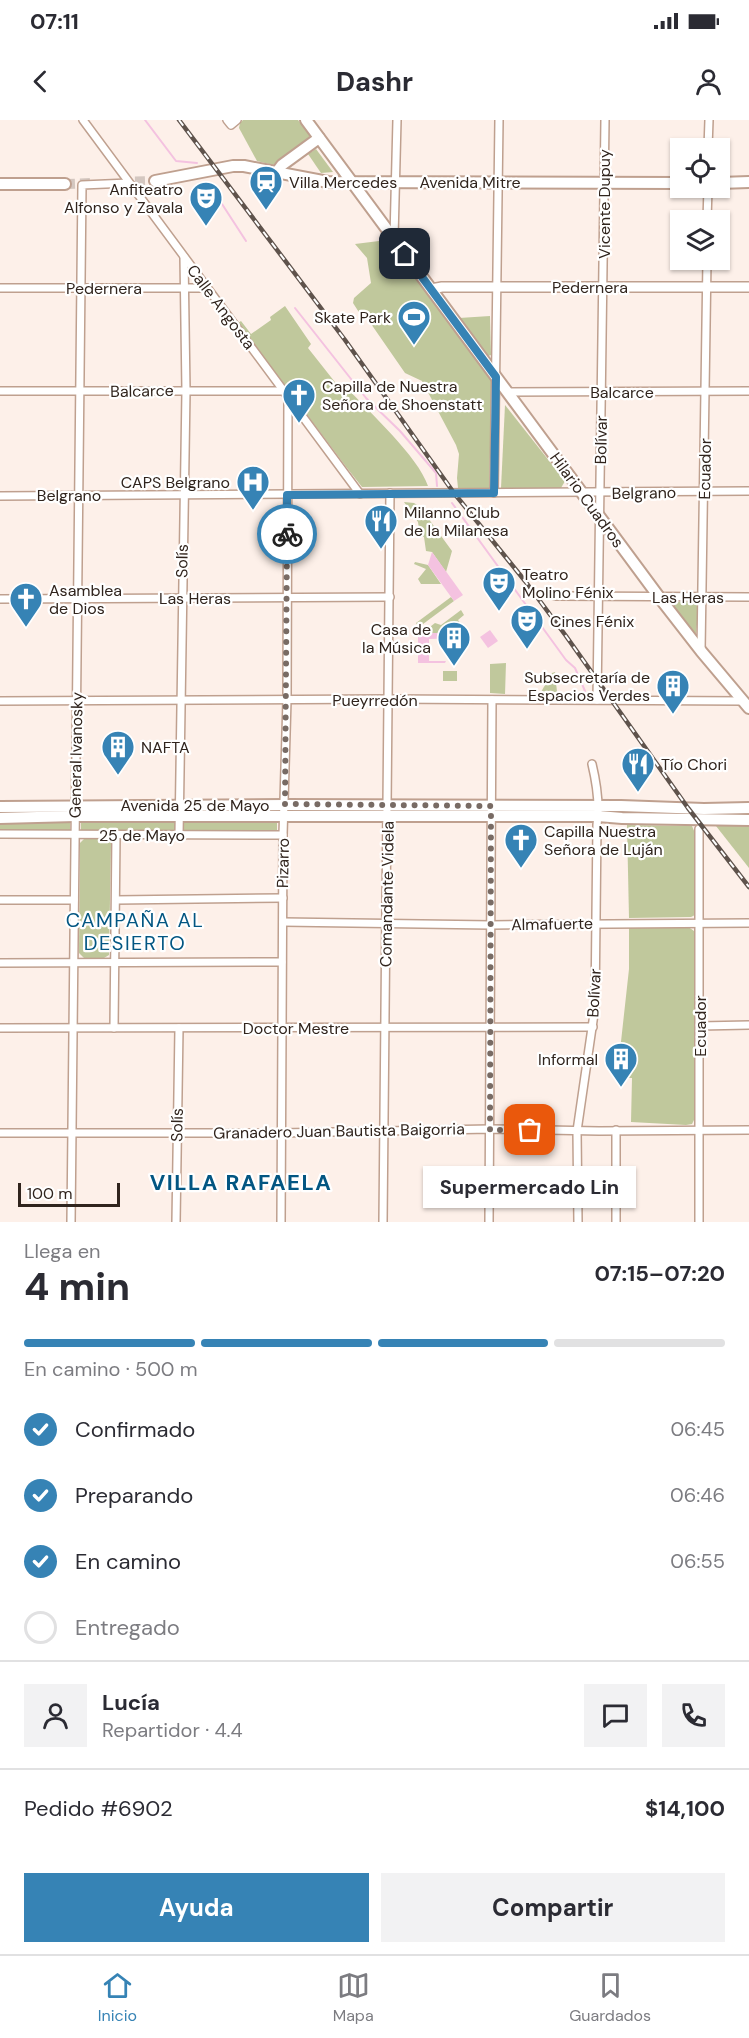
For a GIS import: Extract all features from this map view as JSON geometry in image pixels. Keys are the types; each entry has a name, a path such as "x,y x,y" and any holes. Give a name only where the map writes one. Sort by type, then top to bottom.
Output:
{"main road":[{"name":"Hilario Cuadros","path":"306,120 496,377 501,392 701,651 747,703"},
{"path":"276,173 282,165 319,138"},
{"name":"Avenida Mitre","path":"154,181 233,166 328,182 670,183"},
{"path":"730,183 749,182"},
{"path":"0,184 65,184"},
{"name":"Avenida 25 de Mayo","path":"179,811 285,804 387,805 491,811 749,808"},
{"name":"Avenida 25 de Mayo","path":"0,807 75,811 179,811 285,817 387,817 491,811"},
{"name":"Avenida 25 de Mayo","path":"0,818 75,811"},
{"name":"Avenida 25 de Mayo","path":"598,811 622,818 749,820"}],"street":[{"name":"Calle Angosta","path":"83,120 360,494"},
{"path":"229,123 237,120"},
{"path":"394,238 397,120"},
{"path":"496,377 499,120"},
{"name":"Vicente Dupuy","path":"603,287 605,120"},
{"path":"708,138 709,120"},
{"name":"General Ivanosky","path":"71,1222 82,185 129,183"},
{"name":"Solís","path":"179,835 186,391 184,257"},
{"name":"Ecuador","path":"701,651 707,270"},
{"name":"Pedernera","path":"430,289 442,287 749,287"},
{"name":"Bolívar","path":"597,700 603,287"},
{"name":"Pedernera","path":"0,288 207,288"},
{"name":"Balcarce","path":"0,391 186,391 286,394"},
{"name":"Balcarce","path":"501,392 749,391"},
{"path":"494,493 501,392"},
{"name":"Pizarro","path":"280,1222 283,835 288,597 286,394"},
{"name":"Belgrano","path":"0,496 749,491"},
{"name":"Comandante Videla","path":"384,1222 390,494"},
{"name":"Las Heras","path":"555,596 749,597"},
{"name":"Las Heras","path":"0,599 390,597"},
{"name":"Pueyrredón","path":"0,701 388,699 747,703"},
{"path":"489,1222 492,700"},
{"name":"Bolívar","path":"578,1222 577,1131 595,1007 598,793 592,764"},
{"name":"Ecuador","path":"699,829 699,1222"},
{"name":"25 de Mayo","path":"0,834 283,835"},
{"path":"114,1028 116,835"},
{"path":"116,900 283,898"},
{"path":"0,900 74,900"},
{"name":"Almafuerte","path":"283,922 491,925 749,923"},
{"path":"0,963 282,962"},
{"path":"700,1026 749,1025"},
{"name":"Doctor Mestre","path":"0,1028 592,1027"},
{"name":"Solís","path":"176,1222 179,1028"},
{"path":"616,1130 616,1222"},
{"name":"Granadero Juan Bautista Baigorria","path":"0,1133 749,1130"}],"green space":[{"path":"243,120 298,120 309,134 309,138 273,165 257,161 239,128"},
{"path":"316,149 333,172 321,173 308,154"},
{"path":"382,235 388,236 492,377 489,489 458,488 459,454 456,445 422,381 405,373 369,321 362,317 353,303 354,298 371,283 367,258 355,244 379,241"},
{"path":"285,306 311,344 308,348 342,391 347,388 404,448 423,474 428,486 362,487 238,323 241,321 251,334 271,320 270,317"},
{"path":"490,316 491,355 486,357 459,318"},
{"path":"505,405 565,481 561,488 501,488"},
{"path":"404,502 414,503 420,507 452,551 446,572 432,552 426,551 418,522"},
{"path":"415,562 428,565 441,584 421,584 418,579 426,569 414,564"},
{"path":"451,597 454,601 419,627 416,623"},
{"path":"697,601 699,605 696,634 671,604"},
{"path":"461,610 464,615 458,620 468,634 422,633 435,623 441,625"},
{"path":"506,663 505,694 490,693 490,664"},
{"path":"443,671 457,671 457,681 443,681"},
{"path":"555,672 557,692 541,692 552,673"},
{"path":"175,819 175,830 81,831 81,820"},
{"path":"183,819 277,819 277,830 183,830"},
{"path":"0,820 70,820 70,831 0,831"},
{"path":"627,825 692,826 697,838 695,915 691,917 629,918"},
{"path":"749,825 749,868 716,826"},
{"path":"85,838 107,838 111,843 109,955 104,958 84,958 79,953 80,843"},
{"path":"687,926 694,931 694,1120 692,1124 686,1125 631,1122 632,1078 617,1078 629,969 629,928"}],"shaded area":[{"path":"432,552 463,595 454,601 428,565"},
{"path":"490,630 498,641 488,648 480,637"},
{"path":"418,633 463,633 463,638 429,639 429,661 446,661 445,663 418,663"}],"waterway":[{"path":"145,120 176,161 197,163"},
{"path":"209,184 246,241"},
{"path":"295,308 366,398 400,431 436,473 437,486"},
{"path":"452,503 566,660 575,668 585,691"}],"tunnel":[{"path":"120,182 155,181"},
{"path":"65,184 92,183"}],"railway":[{"path":"179,120 345,340 454,493 566,636 688,808 749,887"}],"way so far":[{"path":"287,534 285,804 491,806 490,1130 530,1130"}],"place":[{"name":"Villa Mercedes","path":"266,211"},
{"name":"Anfiteatro Alfonso y Zavala","path":"206,227"},
{"name":"Skate Park","path":"414,346"},
{"name":"Capilla de Nuestra Señora de Shoenstatt","path":"299,424"},
{"name":"CAPS Belgrano","path":"253,511"},
{"name":"Milanno Club de la Milanesa","path":"381,550"},
{"name":"Teatro Molino Fénix","path":"499,612"},
{"name":"Asamblea de Dios","path":"26,628"},
{"name":"Cines Fénix","path":"527,650"},
{"name":"Casa de la Música","path":"454,667"},
{"name":"Subsecretaría de Espacios Verdes","path":"673,715"},
{"name":"NAFTA","path":"118,776"},
{"name":"Tío Chori","path":"638,793"},
{"name":"Capilla Nuestra Señora de Luján","path":"521,869"},
{"name":"Informal","path":"621,1088"},
{"name":"Supermercado Lin","path":"530,1130"}],"district":[{"name":"CAMPAÑA AL DESIERTO","path":"135,932"},
{"name":"VILLA RAFAELA","path":"241,1182"}],"route":[{"path":"287,534 287,495 494,493 496,377 405,254"}]}
